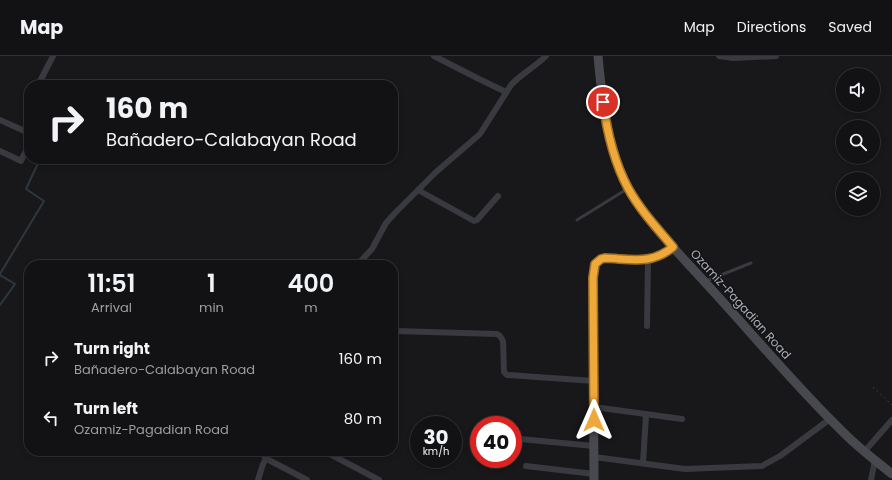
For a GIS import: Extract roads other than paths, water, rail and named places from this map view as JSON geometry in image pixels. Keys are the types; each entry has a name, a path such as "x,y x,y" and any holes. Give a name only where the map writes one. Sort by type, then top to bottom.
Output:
{"main road":[{"name":"Ozamiz-Pagadian Road","path":"598,56 606,123 616,160 628,188 642,210 673,247 830,420 864,452 892,474"},
{"path":"594,477 593,274 595,264 601,259 605,258 648,259 661,256 673,247"}],"street":[{"path":"41,80 53,56"},
{"path":"434,56 506,92"},
{"path":"362,260 372,249 386,223 447,162 480,134 506,92 516,79 546,56"},
{"path":"718,56 733,58 776,56"},
{"path":"0,120 24,131"},
{"path":"0,151 21,161 24,155"},
{"path":"418,190 474,221 477,220 498,196"},
{"path":"647,326 648,259"},
{"path":"398,331 497,334 503,341 504,372 507,375 594,381"},
{"path":"594,407 682,419"},
{"path":"643,463 646,415"},
{"path":"594,457 672,468 697,469 762,466 780,456 830,420"},
{"path":"864,452 892,420"},
{"path":"522,440 594,446"},
{"path":"333,456 379,480"},
{"path":"258,480 265,458 307,480"},
{"path":"871,480 875,460"},
{"path":"526,466 594,477"}],"lane":[{"path":"577,220 628,188"},
{"path":"704,281 751,263"}],"waterway":[{"path":"0,274 44,201 26,189 38,164"},
{"path":"0,275 15,284 0,305"}]}
